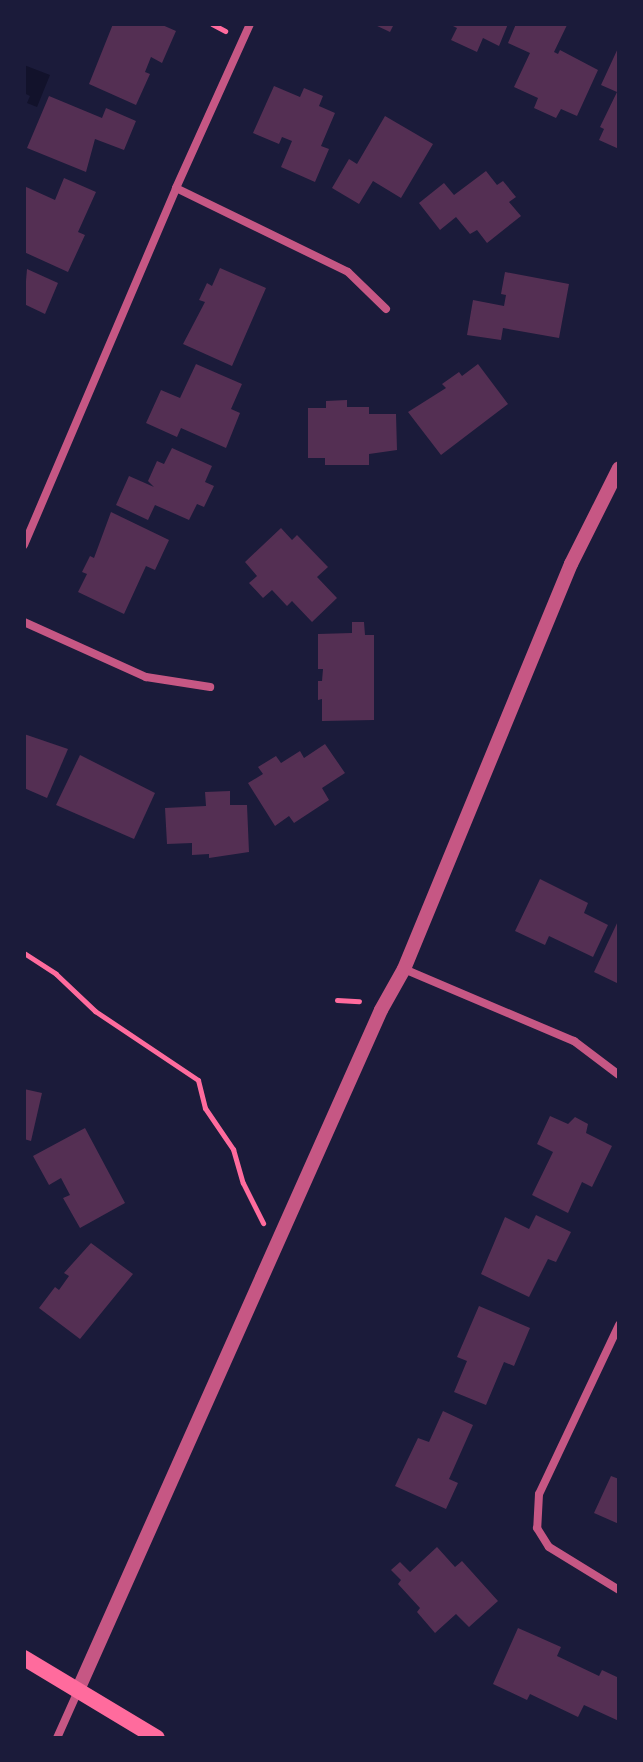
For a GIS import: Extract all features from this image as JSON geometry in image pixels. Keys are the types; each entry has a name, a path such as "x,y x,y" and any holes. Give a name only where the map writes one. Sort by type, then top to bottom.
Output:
{"main road":[{"path":"24,1658 157,1738"}],"street":[{"path":"24,545 176,188 250,24"},
{"path":"176,188 348,272 386,309"},
{"path":"57,1738 381,1010 404,969 571,564 619,468"},
{"path":"24,622 146,677 210,687"},
{"path":"404,969 574,1041 619,1075"},
{"path":"619,1325 539,1494 537,1528 549,1547 619,1590"}],"path":[{"path":"24,953 56,974 95,1011 198,1080 205,1108 233,1149 243,1183 275,1249"},
{"path":"337,1000 359,1001"}],"shaded area":[{"path":"24,65 50,75 37,107 27,103 30,96 24,93"}],"building":[{"path":"113,24 160,24 176,31 162,63 151,57 145,72 150,74 136,105 89,84"},
{"path":"373,24 394,24 390,32"},
{"path":"449,24 508,24 499,46 483,38 477,52 451,40 457,28"},
{"path":"516,24 567,25 554,52 558,54 560,50 598,70 577,116 561,109 556,118 534,108 538,98 514,87 530,53 508,43"},
{"path":"619,46 619,149 599,140 604,129 600,127 617,92 601,85"},
{"path":"274,86 300,97 304,88 323,96 319,106 335,113 321,146 329,149 315,182 281,167 292,141 282,137 279,144 253,133"},
{"path":"49,96 102,118 106,108 136,121 124,150 95,139 86,172 27,148"},
{"path":"385,116 433,144 401,198 373,181 359,204 332,188 349,159 357,164"},
{"path":"486,171 497,185 503,181 516,197 509,202 521,216 487,243 477,230 470,234 456,217 440,230 419,203 444,183 454,195"},
{"path":"64,178 96,192 78,232 85,235 68,272 24,252 24,186 55,200"},
{"path":"220,268 266,288 232,366 183,344 205,302 199,300 207,283 212,286"},
{"path":"27,269 58,283 45,314 24,304"},
{"path":"505,272 569,284 559,338 503,328 501,340 467,335 473,300 504,306 506,295 501,294"},
{"path":"196,364 242,384 231,409 240,413 226,448 181,428 177,437 146,423 161,390 180,398"},
{"path":"478,364 508,404 441,455 408,412 446,388 442,384 459,372 462,376"},
{"path":"347,400 347,407 369,407 369,414 396,414 397,450 369,454 369,465 325,465 325,458 308,458 308,408 326,408 326,401"},
{"path":"172,448 212,466 205,482 214,486 204,507 197,504 189,520 155,505 148,520 116,505 129,476 154,487 148,481 157,461 164,464"},
{"path":"111,512 169,540 155,570 146,566 124,614 78,592 87,574 82,572 90,556 94,558"},
{"path":"281,528 292,540 297,535 328,567 317,577 337,598 312,622 292,601 287,606 272,590 263,598 249,583 257,576 245,562"},
{"path":"352,622 364,622 365,635 374,635 374,720 322,721 318,681 322,681 323,669 318,669 318,634 352,633"},
{"path":"24,734 68,749 47,798 24,788"},
{"path":"325,744 345,773 322,788 329,800 294,823 289,816 275,826 248,783 263,774 258,767 276,756 281,763 300,751 304,758"},
{"path":"80,755 155,793 134,839 56,805"},
{"path":"230,791 230,805 247,805 249,852 209,858 209,854 192,855 192,843 167,844 165,808 206,806 205,792"},
{"path":"540,879 588,903 584,913 608,925 593,957 549,936 545,945 515,931"},
{"path":"619,919 619,984 594,972"},
{"path":"24,1089 42,1093 31,1141 24,1139"},
{"path":"550,1116 568,1124 575,1117 588,1124 586,1133 612,1146 592,1187 582,1182 568,1213 532,1195 553,1152 537,1144"},
{"path":"85,1128 125,1203 80,1228 63,1198 70,1195 61,1178 49,1185 33,1156"},
{"path":"536,1215 571,1232 556,1262 548,1259 529,1297 481,1274 505,1217 529,1229"},
{"path":"91,1243 133,1274 80,1339 39,1308 55,1287 59,1290 69,1276 64,1273"},
{"path":"479,1306 530,1328 514,1366 504,1362 486,1405 454,1392 467,1361 457,1357"},
{"path":"443,1411 473,1425 449,1479 458,1483 446,1509 395,1486 418,1438 429,1442"},
{"path":"611,1476 619,1479 619,1524 594,1513"},
{"path":"437,1547 455,1567 462,1561 498,1601 469,1627 456,1614 435,1633 417,1612 420,1608 398,1584 401,1580 391,1570 400,1562 410,1572"},
{"path":"518,1628 561,1647 557,1656 599,1676 602,1670 619,1678 619,1721 584,1705 578,1717 530,1694 527,1700 493,1684"}]}
